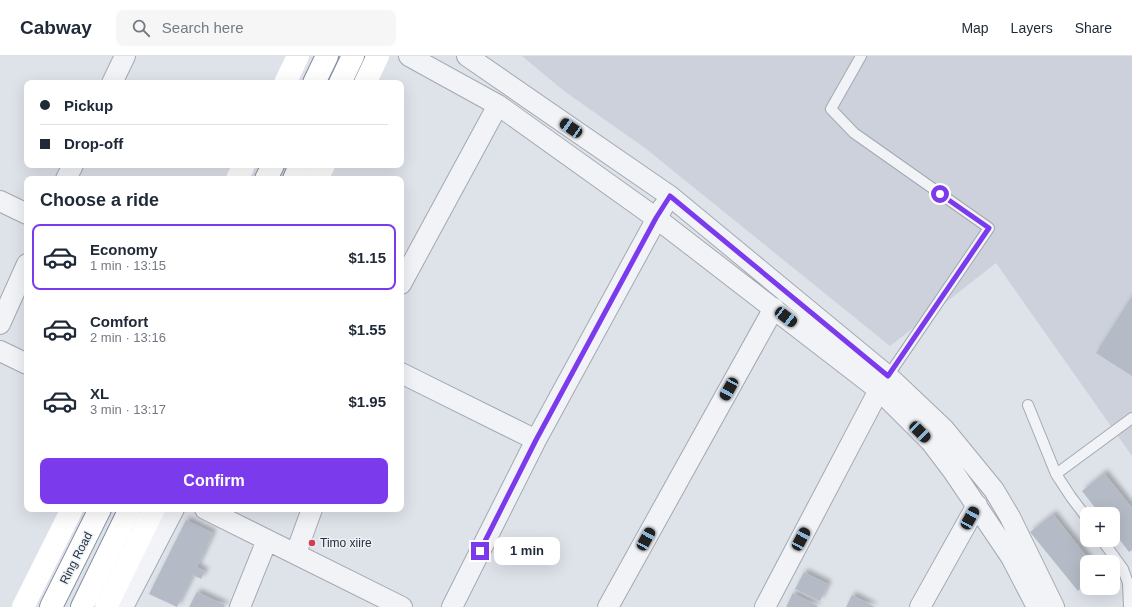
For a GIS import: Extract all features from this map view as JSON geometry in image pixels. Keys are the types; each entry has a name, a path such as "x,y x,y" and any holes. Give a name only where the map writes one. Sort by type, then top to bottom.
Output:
{"main road":[{"path":"286,80 298,56"},
{"path":"315,80 327,56"},
{"path":"341,80 353,56"},
{"path":"366,80 378,56"},
{"path":"23,607 70,512"},
{"name":"Ring Road","path":"51,607 98,512"},
{"path":"82,607 129,512"},
{"path":"106,607 153,512"}],"street":[{"path":"113,80 125,56"},
{"path":"376,80 388,56"},
{"path":"409,56 498,104 656,218 774,308 883,383 944,429 994,490 1010,517 1054,607"},
{"path":"467,56 670,196 883,383 931,442 977,505 1011,557 1037,607"},
{"path":"404,278 498,104"},
{"path":"452,607 536,440 656,218 670,196"},
{"path":"0,201 24,213"},
{"path":"0,324 24,271"},
{"path":"608,607 774,308"},
{"path":"0,351 24,363"},
{"path":"404,374 536,440"},
{"path":"765,607 883,383"},
{"path":"920,607 977,505"},
{"path":"123,607 172,512"},
{"path":"211,512 402,607"},
{"path":"296,553 311,512"},
{"path":"240,607 267,540"}],"lane":[{"path":"861,56 831,109 854,133 989,228 883,383"},
{"path":"1028,405 1056,474 1080,509"},
{"path":"1056,474 1132,418"},
{"path":"1107,547 1123,569 1126,576 1128,584 1128,607"}],"shaded area":[{"path":"522,56 1132,56 1132,456 996,263 890,346 645,148 564,91"}],"building":[{"path":"1132,296 1132,376 1096,353"},
{"path":"1104,473 1132,508 1132,550 1129,552 1120,540 1120,507 1095,507 1082,491"},
{"path":"1053,514 1085,555 1080,555 1080,589 1078,591 1030,532"},
{"path":"186,520 213,533 197,567 205,571 201,579 193,575 177,607 149,594"},
{"path":"804,572 828,584 820,601 795,589"},
{"path":"197,592 225,605 224,607 189,607"},
{"path":"793,593 818,606 786,607"},
{"path":"852,595 875,607 846,607"}],"place":[{"name":"Timo xiire","path":"312,543"}],"route":[{"path":"480,551 536,440 656,218 670,196 888,376 989,228 940,194"}]}
